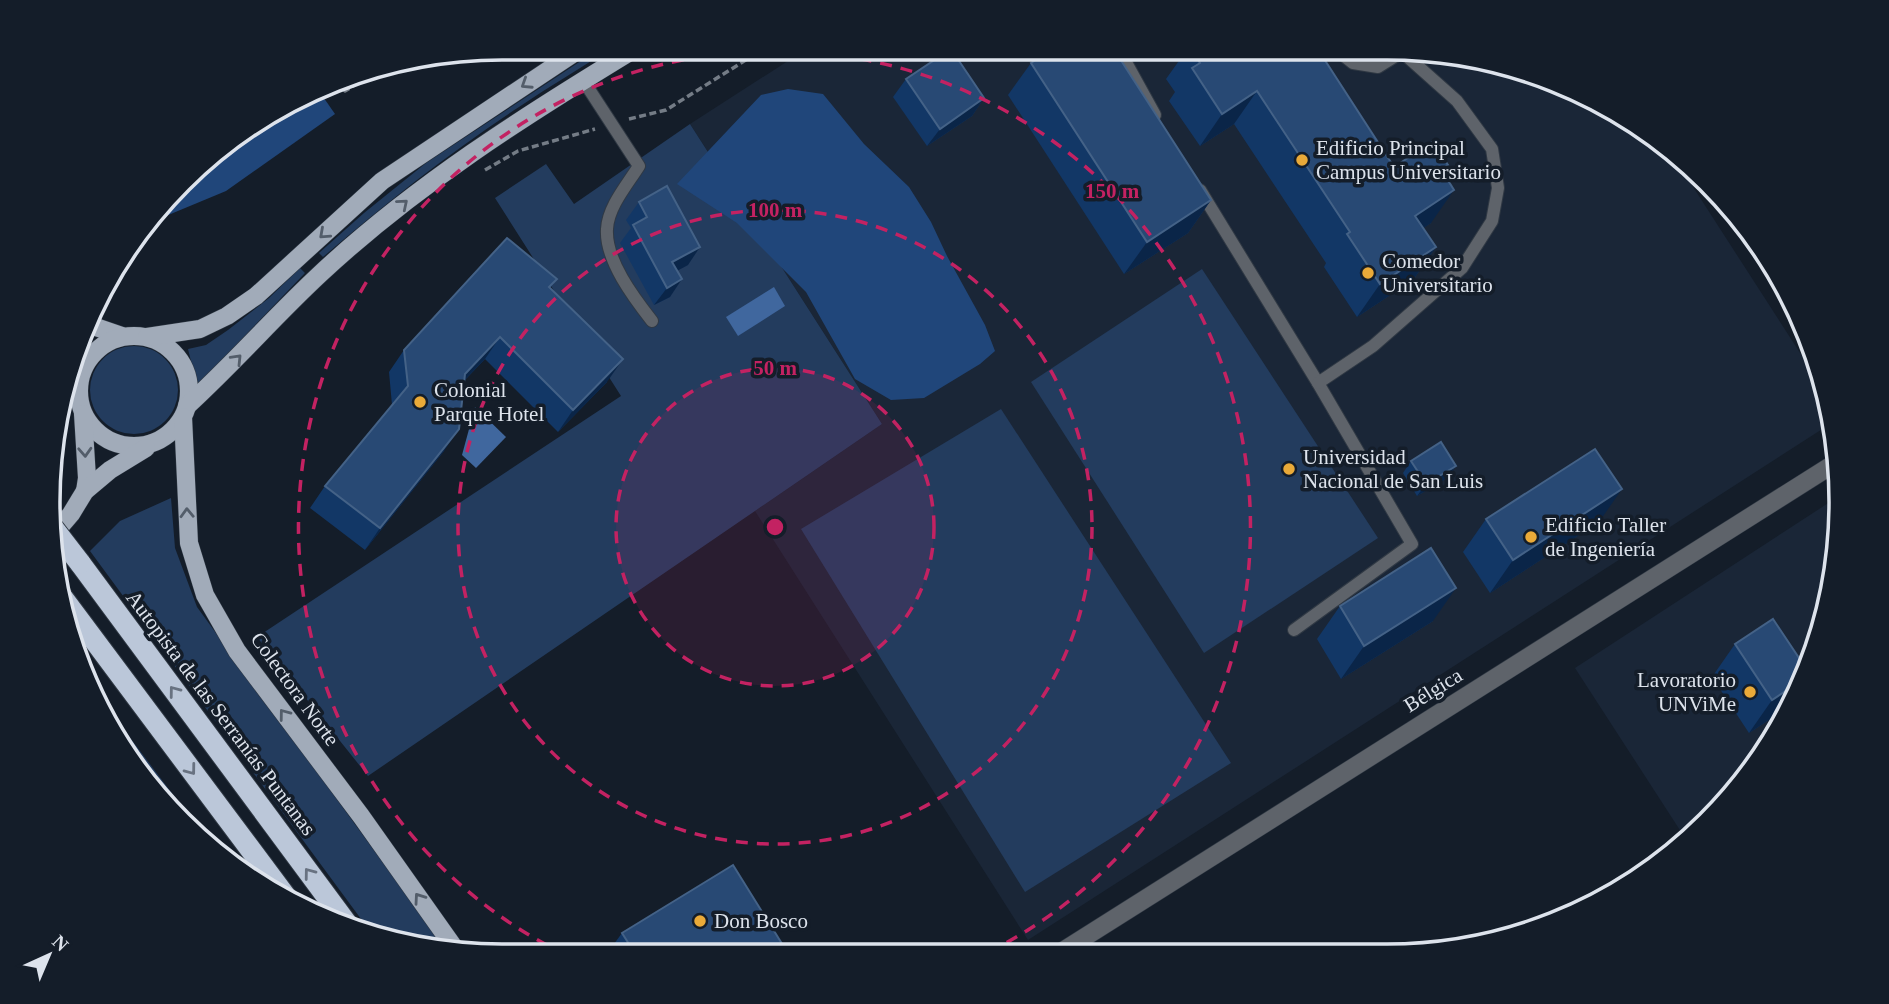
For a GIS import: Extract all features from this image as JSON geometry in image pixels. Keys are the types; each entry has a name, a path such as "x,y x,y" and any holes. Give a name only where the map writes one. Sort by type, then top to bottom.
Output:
{"highway":[{"name":"Autopista de las Serranías Puntanas","path":"61,538 339,913"},
{"path":"74,613 274,881"}],"main road":[{"path":"147,337 200,329 237,309 256,296 382,181 564,60"},
{"path":"60,526 85,491 118,464 173,430 185,411 319,275 418,191 485,143 616,60"},
{"path":"96,327 122,336"},
{"path":"85,491 87,478 78,383 83,367 92,353 106,342 122,336 147,337 164,344 177,356 186,371 189,388 185,411"},
{"path":"74,392 90,425 101,436 115,443 137,446 160,440"},
{"name":"Colectora Norte","path":"185,411 188,543 205,595 237,651 361,816 450,942"}],"street":[{"name":"Bélgica","path":"1074,944 1829,468"}],"lane":[{"path":"1125,60 1159,122"},
{"path":"1349,60 1378,67 1388,60"},
{"path":"1318,383 1373,346 1462,268 1492,221 1499,188 1492,149 1457,101 1414,60"},
{"path":"583,80 639,166 614,205 607,228 610,254 636,300 652,321"},
{"path":"1191,176 1318,383 1412,544 1294,630"}],"path":[{"path":"624,120 666,110 746,60"},
{"path":"485,170 518,151 597,128"}],"shaded area":[{"path":"582,60 593,60 468,142 370,217 323,257 319,253 426,163"},
{"name":"Universidad Nacional de San Luis","path":"789,60 1416,60 1502,75 1583,105 1633,134 1686,175 1807,364 1823,428 1028,940 755,511 882,424 690,124"},
{"path":"788,89 823,94 864,144 909,187 931,222 985,325 995,351 980,364 924,398 891,400 855,379 806,292 737,223 677,184 761,95"},
{"path":"323,97 335,114 226,191 164,217 210,169 233,151 281,119"},
{"path":"690,124 882,424 368,776 257,637 621,396 495,198 546,164 574,204"},
{"path":"300,268 305,273 197,386 188,349 206,345 228,330 269,298"},
{"path":"1202,269 1378,538 1204,653 1031,382"},
{"path":"774,287 785,306 738,336 726,317"},
{"path":"134,346 159,353 171,365 178,390 171,415 159,427 134,434 109,427 97,415 90,390 97,365 109,353"},
{"path":"475,407 506,437 476,468 462,455"},
{"path":"1001,409 1231,763 1025,892 801,529"},
{"path":"171,498 175,548 197,607 439,940 363,922 90,551 120,521"},
{"path":"1829,503 1829,531 1821,588 1806,644 1784,698 1755,748 1738,771 1720,794 1682,833 1575,668"},
{"path":"119,724 186,812 151,771"}],"building":[{"path":"934,60 958,60 984,98 940,129 906,79"},
{"path":"1036,60 1121,60 1211,200 1147,242 1031,63"},
{"path":"1198,60 1325,60 1394,167 1432,142 1448,165 1441,169 1454,190 1415,216 1436,247 1380,284 1347,234 1350,232 1257,91 1222,114 1192,68 1200,63"},
{"path":"667,186 700,247 672,262 682,279 667,288 633,225 647,217 639,202"},
{"name":"Colonial Parque Hotel","path":"507,238 557,279 549,287 623,359 573,410 500,337 465,374 459,429 380,528 325,486 408,386 404,350"},
{"path":"1441,442 1456,466 1426,484 1411,461"},
{"path":"1595,449 1622,489 1513,560 1486,519"},
{"path":"1431,548 1456,588 1364,646 1340,606"},
{"path":"1773,619 1800,660 1788,690 1772,700 1735,644"},
{"path":"733,865 782,944 629,944 622,933"}],"place":[{"name":"Edificio Principal Campus Universitario","path":"1302,160"},
{"name":"Comedor Universitario","path":"1368,273"},
{"name":"Colonial Parque Hotel","path":"420,402"},
{"name":"Universidad Nacional de San Luis","path":"1289,469"},
{"name":"Edificio Taller de Ingeniería","path":"1531,537"},
{"name":"Lavoratorio UNViMe","path":"1750,692"},
{"name":"Don Bosco","path":"700,921"}]}
